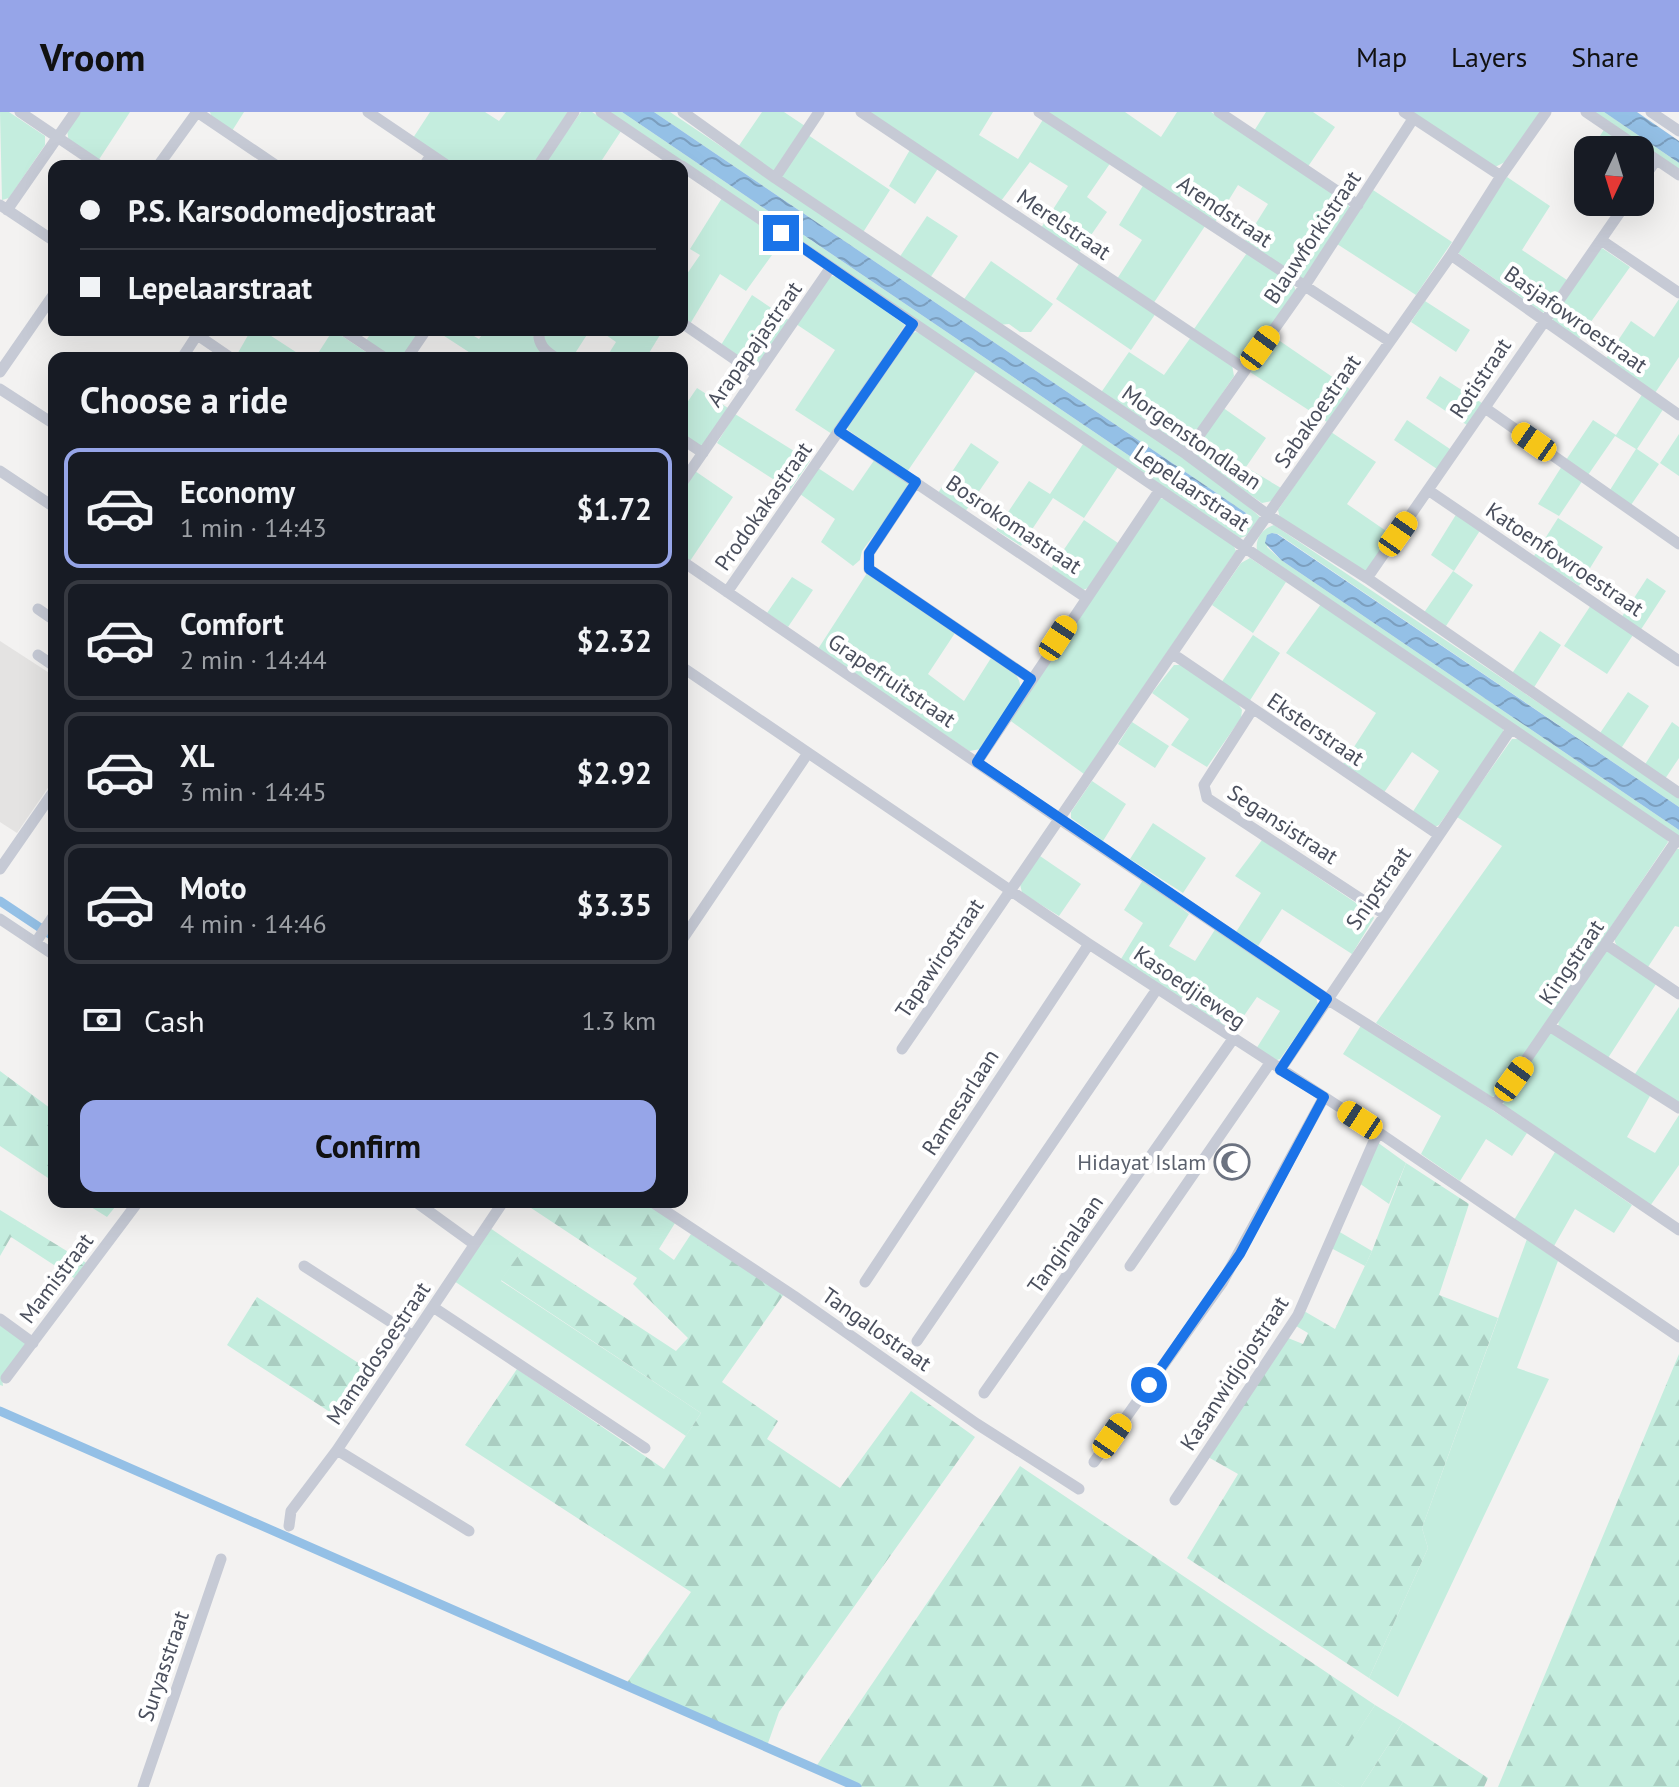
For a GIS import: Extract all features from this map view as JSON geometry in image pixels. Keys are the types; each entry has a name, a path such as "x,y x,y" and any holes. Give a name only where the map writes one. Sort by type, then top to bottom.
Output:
{"street":[{"path":"20,112 91,160"},
{"path":"48,237 4,208 75,112"},
{"path":"162,160 197,112 268,160"},
{"path":"368,112 427,160"},
{"path":"542,160 574,112"},
{"name":"Lepelaarstraat","path":"601,112 673,160"},
{"name":"Morgenstondlaan","path":"683,112 697,116 775,178 1186,454 1268,515 1367,578 1679,793"},
{"path":"775,178 819,112"},
{"name":"Merelstraat","path":"861,112 1245,369"},
{"name":"Arendstraat","path":"1039,112 1389,341"},
{"path":"1219,112 1358,205"},
{"name":"Sabakoestraat","path":"1009,890 1245,547 1342,413 1546,112"},
{"path":"1586,112 1679,175"},
{"path":"1651,112 1679,131"},
{"path":"1408,115 1501,176"},
{"name":"Blauwforkistraat","path":"1186,454 1358,205 1408,115"},
{"name":"Lepelaarstraat","path":"688,170 1678,841"},
{"name":"Rotistraat","path":"1367,578 1617,216"},
{"path":"1601,240 1679,293"},
{"name":"Basjafowroestraat","path":"1451,255 1679,415"},
{"name":"Arapapajastraat","path":"688,474 831,267"},
{"path":"0,372 48,303"},
{"name":"Prodokakastraat","path":"727,592 913,324"},
{"path":"688,327 756,374"},
{"path":"200,336 222,352"},
{"path":"352,336 376,352"},
{"path":"0,389 48,420"},
{"path":"1485,408 1679,544"},
{"name":"Bosrokomastraat","path":"839,431 1085,597"},
{"path":"688,443 703,453"},
{"path":"0,471 48,503"},
{"path":"916,482 869,553 869,569 1031,679"},
{"name":"Katoenfowroestraat","path":"1428,490 1679,661"},
{"path":"977,762 1159,491"},
{"name":"Grapefruitstraat","path":"688,565 1327,999 1495,1105 1679,1230"},
{"path":"38,609 48,616"},
{"name":"Eksterstraat","path":"1173,654 1439,835"},
{"path":"38,655 48,662"},
{"name":"Kasoedjieweg","path":"688,671 1089,944 1378,1132 1679,1337"},
{"name":"Segansistraat","path":"1252,710 1204,785 1207,798 1384,914"},
{"name":"Snipstraat","path":"1130,1266 1327,999 1511,729"},
{"path":"688,931 808,753"},
{"path":"0,869 48,800"},
{"name":"Kingstraat","path":"1495,1105 1678,841"},
{"name":"Tapawirostraat","path":"902,1049 1009,890"},
{"path":"0,919 38,939 48,949"},
{"path":"38,939 48,923"},
{"name":"Ramesarlaan","path":"865,1282 1089,944"},
{"path":"1607,945 1679,994"},
{"path":"917,1341 1157,989"},
{"path":"1551,1027 1679,1108"},
{"name":"Tanginalaan","path":"984,1393 1233,1039"},
{"path":"1094,1462 1222,1283 1324,1097"},
{"name":"Kasanwidjojostraat","path":"1175,1500 1298,1315 1378,1132"},
{"name":"Mamistraat","path":"6,1378 134,1208"},
{"path":"424,1208 474,1244"},
{"name":"Mamadosoestraat","path":"289,1526 291,1511 337,1450 499,1208"},
{"name":"Tangalostraat","path":"661,1208 977,1424 1079,1489"},
{"path":"304,1266 413,1336"},
{"path":"433,1307 645,1448"},
{"path":"0,1319 33,1343"},
{"path":"337,1450 469,1531"},
{"name":"Suryasstraat","path":"143,1787 221,1559"}],"shaded area":[{"path":"0,641 48,672 48,788 17,833 0,822"}],"green space":[{"path":"0,112 9,112 45,136 45,145 9,198 2,200"},
{"path":"80,112 130,112 99,160 69,143 67,130"},
{"path":"210,112 244,112 232,131 212,118"},
{"path":"430,112 485,112 499,121 506,112 568,112 537,160 447,160 413,138"},
{"path":"581,112 592,112 621,131 602,160 546,160"},
{"path":"607,112 622,112 1236,528 1242,529 1250,518 654,112 670,112 1223,484 1260,517 1246,536 1240,538 688,167 688,160 678,160"},
{"path":"762,112 784,112 805,126 777,170 771,171 736,150"},
{"path":"866,112 993,112 979,135 1018,159 1044,118 1111,162 1087,197 1107,212 1078,254 1041,228 1068,186 1030,162 1001,201"},
{"path":"1045,112 1125,112 1161,137 1177,112 1211,112 1345,200 1350,208 1303,279 1243,244 1268,204 1238,185 1214,224"},
{"path":"1266,112 1313,112 1335,127 1307,168 1254,131"},
{"path":"1409,112 1540,112 1505,162 1495,167"},
{"path":"1593,112 1604,112 1639,136 1628,136"},
{"path":"1605,128 1616,136 1600,136"},
{"path":"808,135 890,190 862,234 784,181 782,176"},
{"path":"1654,146 1679,163 1679,171 1654,154"},
{"path":"911,148 939,167 915,204 889,186"},
{"path":"1507,177 1550,206 1522,250 1567,280 1543,313 1458,253 1460,244"},
{"path":"1144,184 1205,226 1153,304 1117,279 1142,240 1119,225"},
{"path":"1373,190 1452,242 1416,295 1337,244"},
{"path":"722,198 778,236 772,255 746,291 720,274 690,324 688,272 700,255 690,249"},
{"path":"927,216 958,236 930,278 899,258"},
{"path":"1602,248 1630,267 1578,340 1552,317"},
{"path":"1247,253 1293,283 1296,292 1248,359 1236,358 1194,329"},
{"path":"991,261 1053,304 1031,332 1020,332 1009,324 998,325 962,302"},
{"path":"1080,262 1156,313 1131,350 1056,299"},
{"path":"832,276 839,277 905,325 832,434 795,410 835,350 796,324 825,280"},
{"path":"752,295 789,320 760,362 753,365 721,345"},
{"path":"1679,299 1679,357 1655,393 1605,360 1631,321 1654,337"},
{"path":"1425,301 1470,330 1456,352 1411,322"},
{"path":"916,332 976,371 907,472 848,430 847,426 910,334"},
{"path":"248,336 271,336 296,352 238,352"},
{"path":"329,336 342,336 366,352 319,352"},
{"path":"369,336 417,336 406,352 381,352 365,342"},
{"path":"444,336 474,336 479,339 481,336 533,336 543,352 469,352"},
{"path":"542,336 586,336 576,352 554,352 542,341"},
{"path":"608,336 659,336 650,352 610,352 616,342"},
{"path":"1191,337 1232,365 1234,376 1187,446 1180,447 1100,394 1129,352 1164,375"},
{"path":"1274,337 1350,389 1327,422 1250,372"},
{"path":"1440,376 1485,405 1470,427 1426,398"},
{"path":"697,388 728,408 705,444 697,446 688,440 688,401"},
{"path":"1643,393 1664,408 1637,449 1659,464 1631,505 1610,490 1636,449 1615,436 1588,475 1566,460 1593,420 1616,435"},
{"path":"1222,407 1266,438 1246,467 1281,488 1272,501 1262,503 1195,457 1193,451"},
{"path":"735,414 810,461 790,490 717,443"},
{"path":"1407,420 1450,449 1437,469 1394,440"},
{"path":"1331,432 1376,462 1347,504 1392,535 1367,571 1362,572 1280,518 1278,510"},
{"path":"1679,434 1679,476 1660,463"},
{"path":"971,443 999,462 965,512 938,493"},
{"path":"1083,444 1118,467 1084,518 1053,498 1021,546 996,530 1029,481 1050,494"},
{"path":"875,459 908,483 907,491 853,566 821,542 835,519 800,494 818,468 853,491"},
{"path":"1562,466 1583,480 1559,516 1538,504"},
{"path":"695,471 733,497 690,561 688,560 688,481"},
{"path":"1160,498 1168,500 1233,544 1236,551 1084,774 1008,719"},
{"path":"1457,513 1481,529 1454,571 1431,555"},
{"path":"1558,518 1603,547 1579,586 1534,556"},
{"path":"1084,520 1118,543 1088,588 1083,590 1050,570"},
{"path":"1274,525 1679,797 1679,807 1278,534 1272,533 1267,547 1281,560 1679,830 1679,839 1257,550 1261,534"},
{"path":"1250,558 1286,582 1253,633 1212,605 1241,563"},
{"path":"1453,571 1473,585 1444,629 1423,614"},
{"path":"867,573 955,633 928,674 964,701 991,658 1018,678 1020,689 981,749 969,751 818,649"},
{"path":"792,577 813,590 788,627 767,613"},
{"path":"1647,578 1666,591 1640,631 1621,618"},
{"path":"1321,604 1503,729 1503,735 1439,825 1433,828 1412,813 1439,771 1412,752 1383,794 1341,767 1376,713 1286,653"},
{"path":"1591,605 1633,635 1607,674 1564,646"},
{"path":"1540,631 1561,645 1533,689 1511,675"},
{"path":"1253,635 1280,653 1249,702 1221,683"},
{"path":"1174,665 1181,665 1238,704 1242,710 1241,718 1207,767 1171,745 1189,719 1152,693"},
{"path":"1628,692 1649,706 1620,750 1598,736"},
{"path":"1132,722 1169,746 1155,768 1118,744"},
{"path":"1672,722 1679,727 1679,758 1665,779 1644,766"},
{"path":"1512,739 1519,739 1666,837 1668,842 1498,1095 1492,1097 1376,1023 1502,846 1457,817"},
{"path":"1092,781 1126,804 1103,841 1071,818 1071,812"},
{"path":"1153,823 1206,858 1183,893 1130,859"},
{"path":"1262,840 1371,913 1374,918 1352,954 1282,909 1258,946 1236,932 1261,893 1235,876"},
{"path":"1677,849 1679,927 1675,926 1648,967 1618,948 1615,937"},
{"path":"1040,856 1081,884 1059,916 1022,893 1020,884"},
{"path":"1143,880 1189,914 1169,946 1195,961 1216,928 1316,997 1318,1005 1280,1059 1274,1061 1256,1049 1280,1011 1257,997 1232,1033 1121,959 1143,923 1124,910"},
{"path":"1607,951 1658,981 1608,1058 1559,1028 1558,1019"},
{"path":"1679,1007 1679,1107 1633,1077"},
{"path":"1362,1024 1527,1133 1512,1156 1486,1139 1460,1181 1421,1154 1441,1116 1343,1054"},
{"path":"1550,1033 1555,1033 1651,1094 1627,1137 1655,1153 1679,1115 1679,1165 1650,1206 1504,1106 1503,1101"},
{"path":"0,1071 48,1107 48,1178 0,1146"},
{"path":"1377,1142 1406,1163 1389,1204 1359,1183"},
{"path":"1555,1152 1632,1205 1614,1233 1575,1209 1554,1246 1514,1220"},
{"path":"1406,1163 1469,1204 1439,1295 1498,1318 1422,1528 1428,1548 1369,1678 1187,1558 1238,1474 1208,1457 1288,1338 1303,1344 1308,1333 1296,1326 1304,1311 1335,1329 1372,1251"},
{"path":"93,1208 114,1208 107,1217"},
{"path":"531,1208 654,1208 675,1223 659,1249 674,1260 691,1234 784,1294 722,1382 778,1421 767,1439 840,1488 911,1391 975,1437 779,1712 767,1746 626,1684 691,1592 465,1445 517,1369 664,1469 701,1413 501,1280 522,1250 676,1351 688,1338 633,1284 637,1278"},
{"path":"0,1210 88,1264 77,1280 11,1237 0,1256"},
{"path":"490,1228 522,1250 501,1281 701,1413 686,1436 454,1281"},
{"path":"1338,1231 1372,1251 1365,1266 1331,1248"},
{"path":"1527,1239 1558,1261 1517,1368 1549,1379 1398,1697 1369,1678 1428,1548 1422,1528"},
{"path":"257,1297 363,1366 333,1414 227,1345"},
{"path":"0,1325 29,1344 2,1376 3,1386 0,1385"},
{"path":"1679,1354 1679,1787 1498,1787"},
{"path":"1020,1466 1375,1705 1329,1777 1344,1787 857,1787 815,1768"},
{"path":"1375,1705 1403,1722 1361,1787 1344,1787 1328,1777"},
{"path":"1403,1722 1488,1778 1484,1787 1361,1787"}],"water":[{"path":"622,112 654,112 1246,513 1249,522 1242,529 1236,528"},
{"path":"1604,112 1637,112 1679,141 1679,163 1654,146 1654,136 1639,136"},
{"path":"1272,533 1679,807 1679,830 1281,560 1265,543 1267,535"}],"waterway":[{"path":"0,901 48,933"},
{"path":"0,1411 857,1787"}],"place":[{"name":"Hidayat Islam","path":"1232,1162"}],"route":[{"path":"781,233 913,324 839,431 916,482 869,553 869,569 1031,679 977,762 1327,999 1280,1070 1324,1097 1240,1254 1149,1385"}]}
